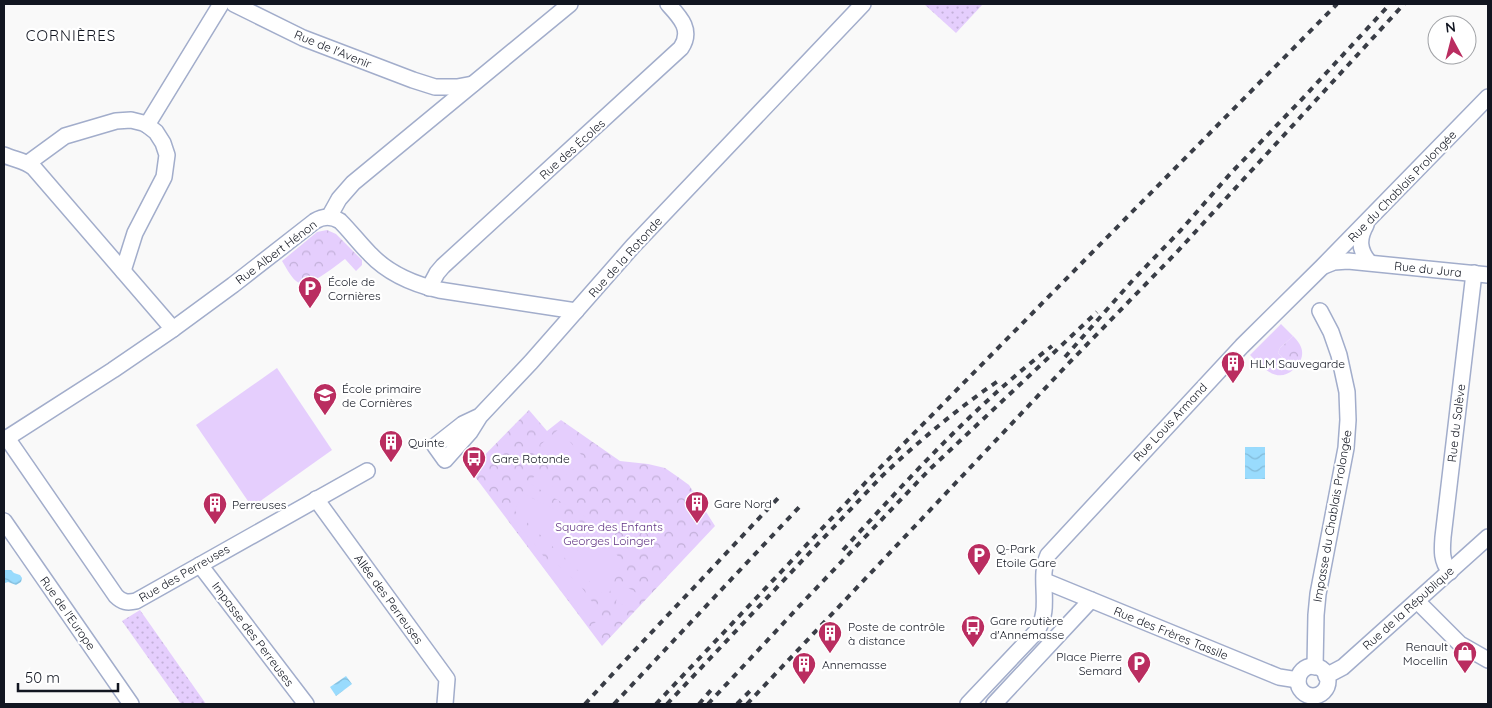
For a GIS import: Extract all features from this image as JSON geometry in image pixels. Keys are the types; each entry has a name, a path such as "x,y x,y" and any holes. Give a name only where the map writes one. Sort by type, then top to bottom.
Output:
{"street":[{"path":"148,125 221,4"},
{"name":"Rue de l'Avenir","path":"234,4 303,38 413,80 435,87 457,87 473,84"},
{"name":"Rue Albert Hénon","path":"6,439 173,329 315,221 320,218 329,217 336,204 353,183 570,4"},
{"name":"Rue des Écoles","path":"429,288 443,266 681,48 686,39 685,26 681,18 668,4"},
{"name":"Rue de la Rotonde","path":"480,416 645,234 863,4"},
{"path":"435,87 440,94 442,110"},
{"name":"Rue du Chablais Prolongée","path":"1319,271 1488,97"},
{"path":"28,163 65,136 116,121 131,120 148,125 156,132 166,149 166,168 160,186 135,233 123,271"},
{"path":"4,155 28,163 173,329"},
{"path":"329,217 340,221 370,254 389,270 407,280 429,288 576,311"},
{"path":"1367,222 1360,241 1363,254 1368,262"},
{"name":"Rue du Jura","path":"1319,271 1330,263 1340,261 1368,262 1481,274"},
{"name":"Rue Louis Armand","path":"968,704 1038,629 1044,614 1045,562 1048,555 1242,346 1319,271"},
{"name":"Rue du Salève","path":"1450,572 1444,565 1442,558 1443,537 1481,274"},
{"name":"Impasse du Chablais Prolongée","path":"1320,311 1331,332 1339,355 1347,392 1348,420 1346,448 1318,594 1316,615 1321,671"},
{"name":"Rue des Perreuses","path":"6,439 120,600 130,603 366,471"},
{"name":"Allée des Perreuses","path":"316,499 448,679 445,704"},
{"name":"Rue de l'Europe","path":"4,521 131,704"},
{"name":"Rue de la République","path":"1321,671 1342,667 1488,537"},
{"name":"Impasse des Perreuses","path":"200,564 306,704"},
{"name":"Rue des Frères Tassile","path":"1045,581 1279,677 1298,680"},
{"path":"1417,601 1460,644 1488,660"},
{"path":"994,704 1095,602"},
{"path":"1005,704 1095,602"},
{"path":"1310,667 1321,671 1327,683 1325,690 1312,700 1299,687 1299,675 1310,667"}],"green space":[{"path":"924,4 983,4 956,33"},
{"path":"327,230 336,234 362,260 362,265 356,271 345,259 314,280 307,283 296,281 282,261 317,232"},
{"path":"1281,324 1293,336 1280,348 1278,353 1294,369 1282,375 1276,375 1265,369 1250,355"},
{"path":"1293,336 1302,352 1298,365 1294,369 1278,353 1280,348"},
{"path":"277,368 332,450 252,507 196,425"},
{"name":"Square des Enfants Georges Loinger","path":"529,410 547,431 561,420 620,461 665,468 689,485 715,526 602,646 470,470"},
{"path":"559,429 585,459 567,475 540,445"},
{"path":"536,474 615,534 529,483"},
{"path":"522,493 613,538 614,551 623,560 607,598 515,511"},
{"path":"517,528 532,540 549,564 554,561 580,585 598,610 584,621 516,530"},
{"path":"620,586 640,595 628,607 616,602"},
{"path":"140,610 206,704 181,704 122,621"},
{"path":"604,616 611,626 598,639 589,627"}],"water":[{"path":"1245,447 1265,447 1265,479 1245,479"},
{"path":"5,570 11,570 20,575 22,578 21,582 16,585 8,582 5,583"},
{"path":"346,676 352,684 336,696 330,687"}],"railway":[{"path":"656,704 867,481 1337,4"},
{"path":"1065,357 1230,174 1390,4"},
{"path":"747,704 1068,364 1176,253 1404,4"},
{"path":"708,704 929,470 1097,312"},
{"path":"843,550 969,418 1023,369 1052,346"},
{"path":"667,704 882,476 939,425 1001,379"},
{"path":"585,704 780,496"},
{"path":"614,704 803,503"},
{"path":"699,704 711,690"},
{"path":"737,704 751,690"}],"place":[{"name":"École de Cornières","path":"310,309"},
{"name":"HLM Sauvegarde","path":"1233,384"},
{"name":"École primaire de Cornières","path":"325,416"},
{"name":"Quinte","path":"391,463"},
{"name":"Gare Rotonde","path":"474,479"},
{"name":"Gare Nord","path":"697,524"},
{"name":"Perreuses","path":"215,525"},
{"name":"Q-Park Etoile Gare","path":"979,576"},
{"name":"Gare routière d'Annemasse","path":"973,648"},
{"name":"Poste de contrôle à distance","path":"830,654"},
{"name":"Renault Mocellin","path":"1465,674"},
{"name":"Place Pierre Semard","path":"1139,684"},
{"name":"Annemasse","path":"804,685"}],"district":[{"name":"CORNIÈRES","path":"71,35"}]}
